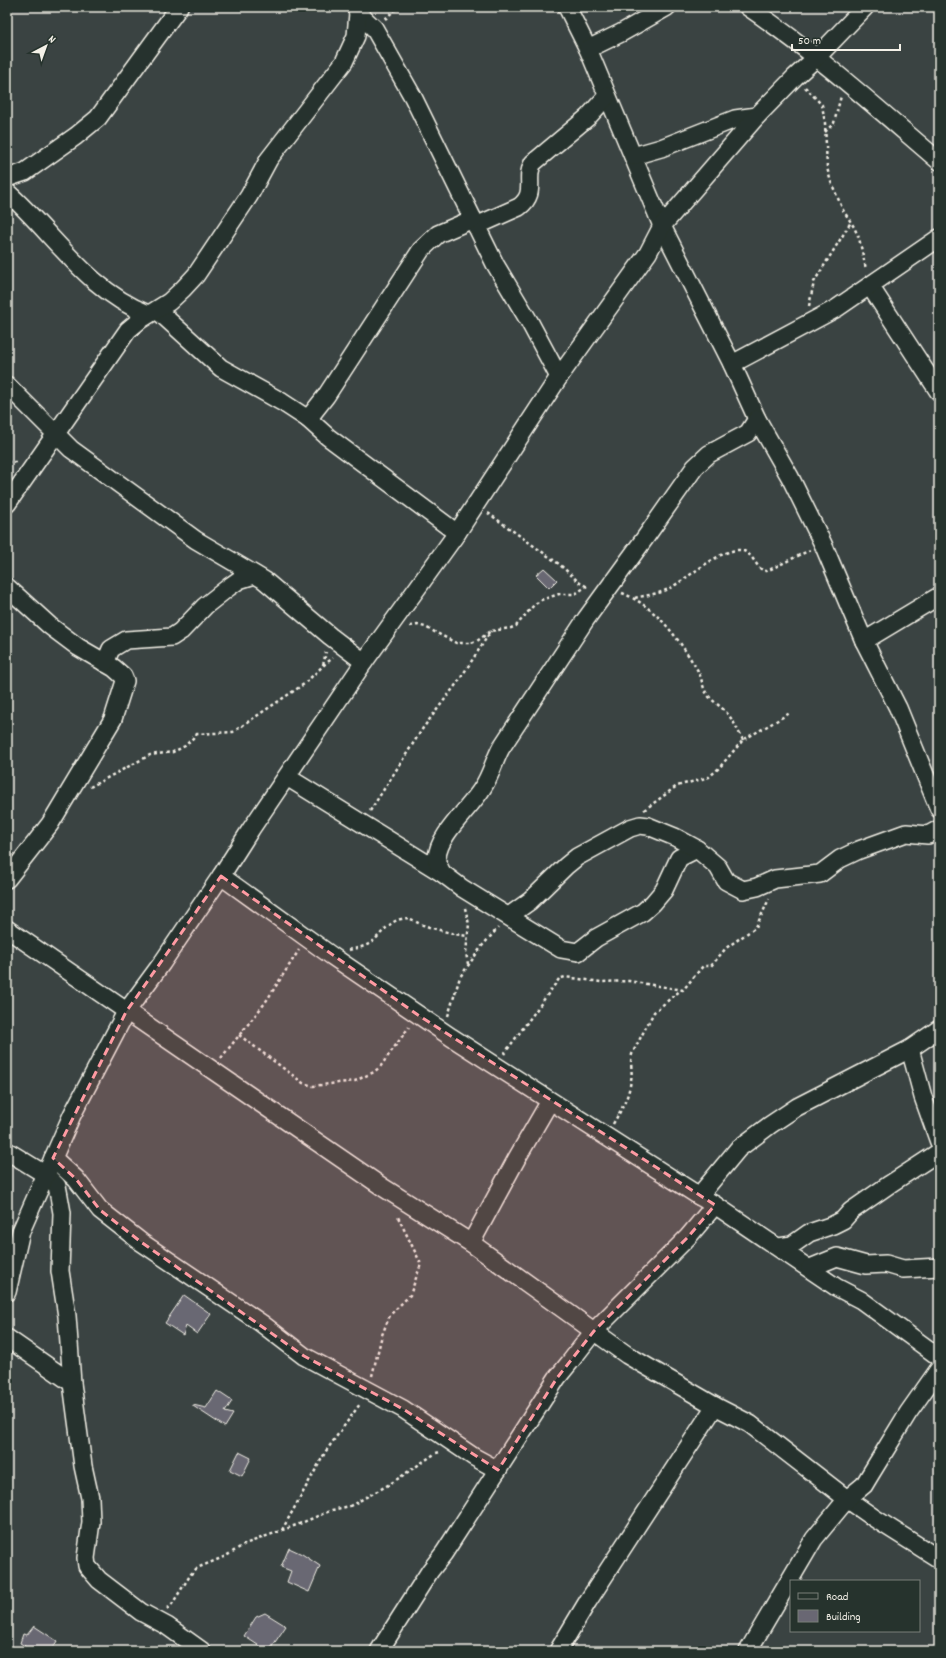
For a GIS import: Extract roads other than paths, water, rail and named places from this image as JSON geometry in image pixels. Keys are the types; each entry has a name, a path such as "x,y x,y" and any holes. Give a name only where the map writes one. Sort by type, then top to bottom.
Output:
{"street":[{"path":"7,178 25,172 76,136 98,118 179,7"},
{"path":"567,7 588,49 662,226 732,364 758,419 790,477 823,544 864,641 898,708 937,798"},
{"path":"588,49 621,34 667,7"},
{"path":"748,7 817,57 939,161"},
{"path":"7,1292 21,1231 72,1115 126,1012 162,963 287,777 358,658 457,533 559,377 648,253 662,226 757,116 865,7"},
{"path":"357,10 374,28 414,97 474,222 559,377"},
{"path":"7,504 128,330 183,290 196,275 249,196 269,159 344,62 356,36 357,10"},
{"path":"308,419 330,390 421,250 438,234 524,204 529,196 529,169 533,163 588,117 608,96"},
{"path":"633,156 661,148 725,123 757,116"},
{"path":"7,192 90,278 123,302 153,312 220,368 282,402 308,419 328,437 457,533"},
{"path":"732,364 837,308 939,238"},
{"path":"870,286 939,392"},
{"path":"123,302 129,320 128,330"},
{"path":"7,385 71,449 196,540 255,575 276,590 358,658"},
{"path":"442,873 437,862 437,856 439,848 450,828 482,789 489,777 496,758 516,725 608,589 646,538 695,467 709,454 748,433 758,419"},
{"path":"105,663 112,649 126,640 172,637 181,631 205,606 229,587 239,580 255,575"},
{"path":"7,587 50,626 78,647 123,676 125,681 113,719 50,824 7,879"},
{"path":"864,641 939,596"},
{"path":"287,777 561,949 578,952 596,938 648,908 664,890 679,858 697,849"},
{"path":"509,916 530,902 577,857 630,828 640,825 648,826 676,837 697,849 718,867 726,881 743,890 753,888 775,879 820,874 840,859 858,850 906,833 928,835 939,829"},
{"path":"221,876 332,956 418,1015 495,1066 715,1205 836,1287 861,1300 939,1357"},
{"path":"7,929 384,1188 470,1243 627,1355 715,1406 750,1424 847,1499 887,1527 939,1559"},
{"path":"699,1196 738,1149 770,1125 797,1107 910,1049 939,1029"},
{"path":"910,1049 923,1096 939,1142"},
{"path":"470,1243 550,1101"},
{"path":"7,1151 46,1175 57,1186 62,1213 60,1271 66,1310 72,1383 90,1498 91,1522 86,1562 90,1570 99,1580 144,1614 167,1626 202,1651"},
{"path":"779,1248 792,1245 809,1234 842,1220 851,1211 939,1152"},
{"path":"53,1158 76,1179 100,1210 141,1242 261,1324 304,1356 403,1408 474,1457 498,1470"},
{"path":"379,1651 557,1378 594,1331 688,1237 715,1205"},
{"path":"810,1268 837,1257 866,1264 886,1264 903,1269 939,1268"},
{"path":"7,1338 72,1383"},
{"path":"748,1651 814,1539 847,1499 864,1485 908,1413 939,1369"},
{"path":"558,1651 588,1601 715,1406"}]}
